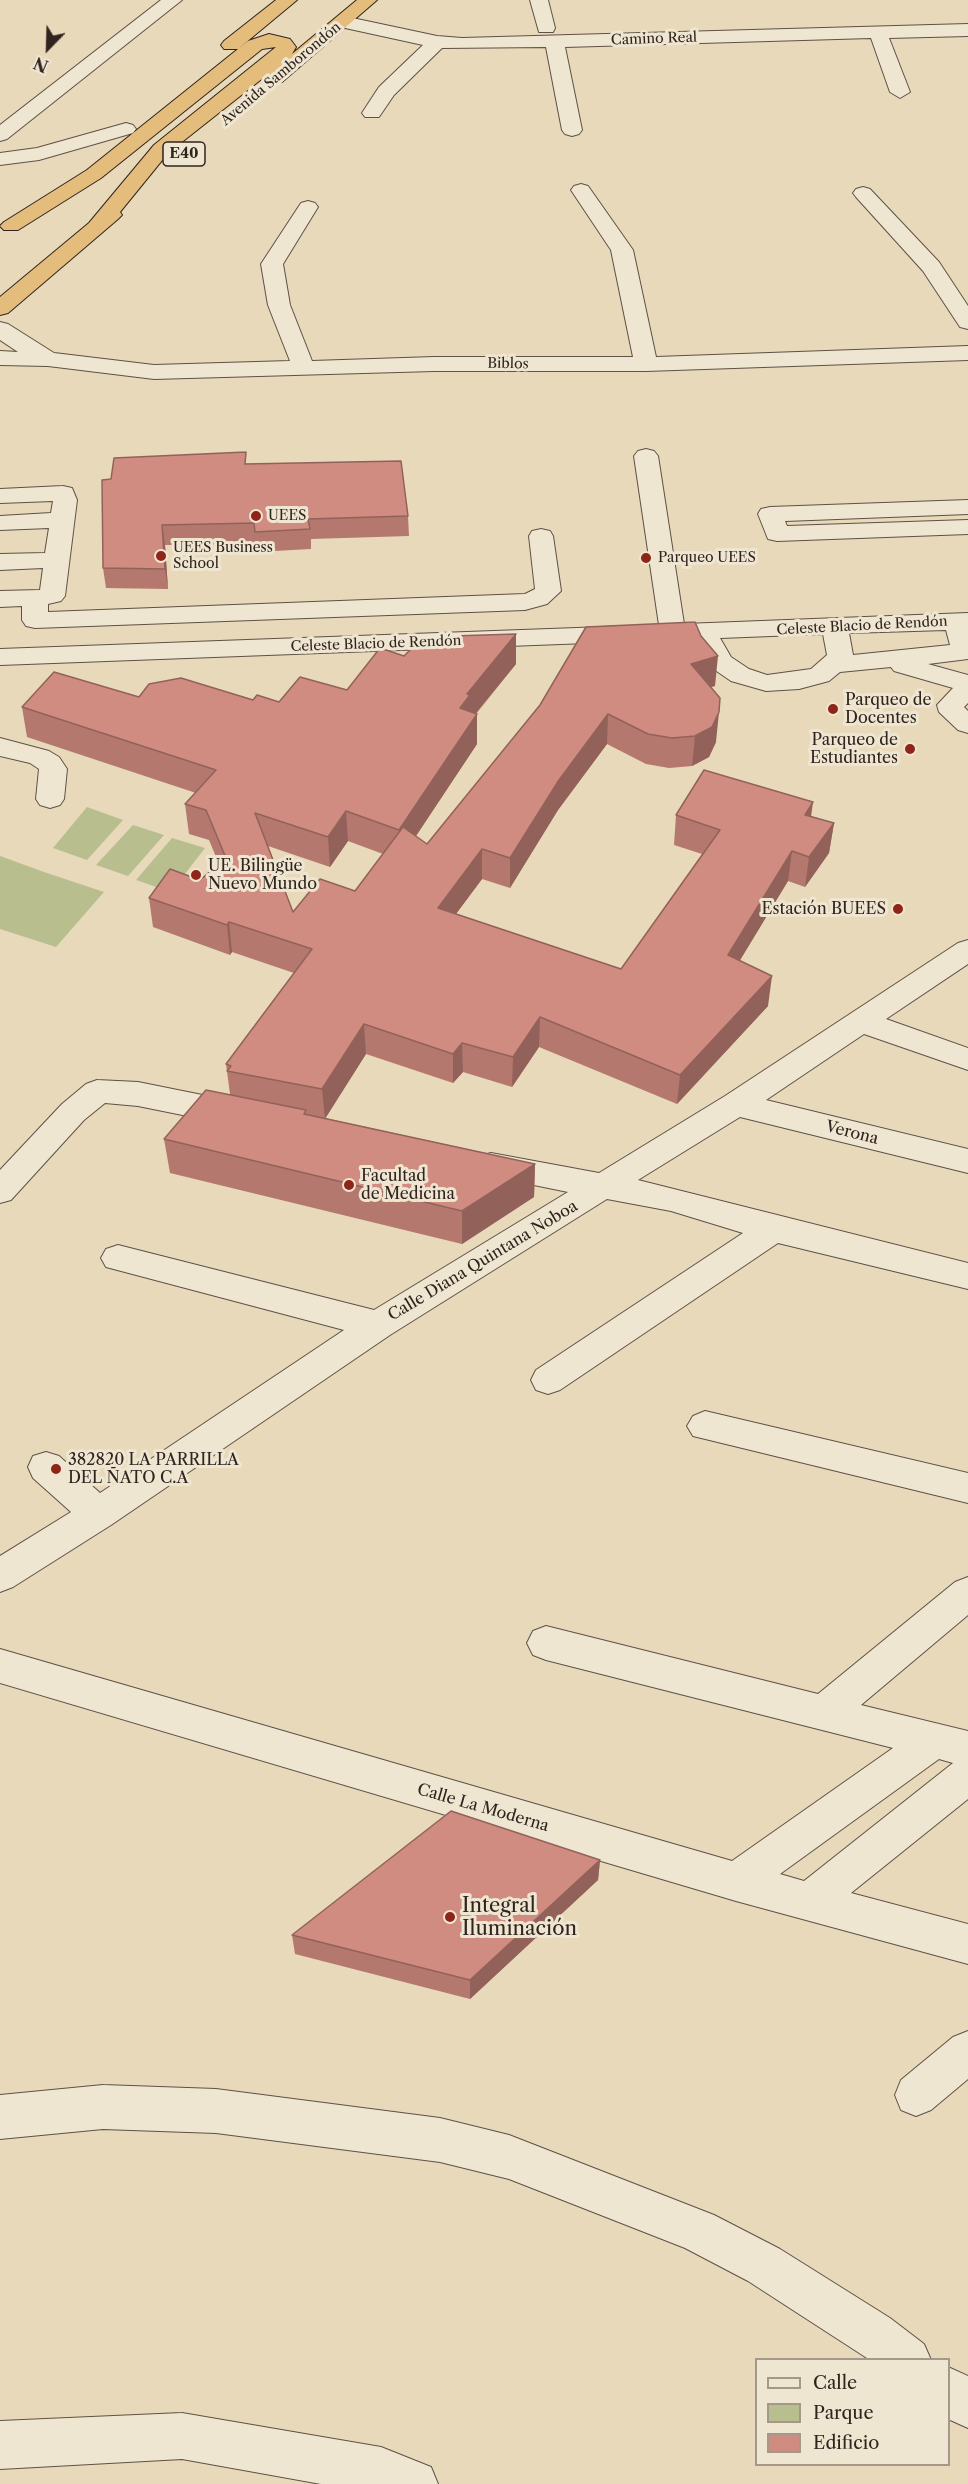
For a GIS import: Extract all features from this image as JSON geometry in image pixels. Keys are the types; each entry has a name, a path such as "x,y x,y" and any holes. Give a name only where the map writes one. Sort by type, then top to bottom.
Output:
{"highway":[{"path":"6,230 126,129 288,0"},
{"path":"309,0 284,21 296,27 314,24 352,8"},
{"name":"Avenida Samborondón","path":"0,308 352,8"},
{"path":"6,230 94,174 255,45 269,40 283,43 286,47 284,52 161,149 95,229"}],"street":[{"path":"0,135 173,0"},
{"path":"539,0 551,35 573,130"},
{"name":"Camino Real","path":"352,8 452,31 551,35"},
{"name":"Camino Real","path":"352,8 437,42 968,17"},
{"name":"Camino Real","path":"724,30 878,33 968,30"},
{"path":"878,33 900,92"},
{"path":"372,113 386,91 437,42"},
{"path":"0,118 40,102"},
{"path":"0,159 39,154 126,129"},
{"path":"581,190 622,250 646,364"},
{"path":"863,193 931,267 968,322"},
{"path":"304,368 279,305 272,264 308,207"},
{"name":"Biblos","path":"0,329 12,339 48,359"},
{"name":"Biblos","path":"0,358 48,359 154,372 434,364 646,364 968,353"},
{"path":"646,456 673,633"},
{"path":"0,496 63,493 65,500 52,596 35,609 12,656"},
{"path":"952,521 770,514 777,534 952,521 968,507"},
{"path":"0,523 62,520"},
{"path":"0,599 35,609 525,602 537,599 548,591 541,536"},
{"path":"0,562 57,560"},
{"path":"833,665 967,659 963,621"},
{"name":"Celeste Blacio de Rendón","path":"12,656 963,621"},
{"path":"704,632 721,662 740,675 766,683 799,681 820,675 833,665 840,656 835,627"},
{"path":"886,661 968,684"},
{"path":"968,689 950,705 952,712 968,724"},
{"path":"0,747 39,757 49,764 53,769 50,799"},
{"name":"Calle Diana Quintana Noboa","path":"0,1575 98,1514 378,1325 736,1104 968,950"},
{"path":"862,1021 898,1037 968,1059"},
{"path":"0,1191 73,1112 97,1092 114,1091 138,1094 266,1120"},
{"name":"Verona","path":"736,1104 968,1161"},
{"path":"464,1160 671,1199 774,1229 968,1276"},
{"path":"548,1380 774,1229"},
{"path":"118,1258 378,1325"},
{"path":"705,1426 968,1488"},
{"path":"46,1467 98,1514"},
{"path":"824,1712 968,1593"},
{"path":"546,1642 952,1744"},
{"name":"Calle La Moderna","path":"0,1666 736,1882 968,1944"},
{"path":"736,1882 952,1744"},
{"path":"810,1901 968,1775"},
{"path":"916,2095 968,2052"},
{"path":"0,2117 103,2107 216,2111 440,2140 509,2157 698,2231 764,2265 874,2334 905,2358"},
{"path":"950,2392 968,2405"},
{"path":"0,2445 182,2436 381,2471 414,2484"}],"green space":[{"path":"87,807 123,820 87,860 53,848"},
{"path":"133,825 164,835 128,876 96,865"},
{"path":"172,838 205,848 171,892 136,880"},
{"path":"0,856 104,892 56,947 0,929"}],"building":[{"name":"UEES","path":"246,452 245,464 401,461 408,516 308,519 310,529 255,532 254,523 162,525 165,569 103,568 102,480 111,479 114,458"},
{"path":"695,622 701,636 718,656 691,664 720,698 719,712 712,727 695,736 672,738 648,734 608,714 559,780 510,858 482,849 438,908 621,969 720,830 676,815 704,770 813,802 805,815 834,823 809,857 792,851 728,955 772,976 680,1075 540,1017 513,1057 462,1043 453,1054 364,1024 322,1089 227,1071 231,1066 226,1064 312,949 229,922 227,925 149,898 170,869 200,880 226,858 206,810 185,804 216,770 22,707 54,672 139,697 149,684 181,678 253,700 257,695 279,702 300,677 347,690 380,648 404,656 419,641 441,648 452,636 516,634 467,694 470,695 460,708 477,714 399,830 346,811 328,837 255,813 293,912 320,879 355,891 403,827 427,844 540,705 586,627"},
{"path":"206,1090 306,1110 304,1114 535,1164 462,1211 164,1139"},
{"name":"Integral Iluminación","path":"451,1811 600,1860 470,1980 292,1935"}],"place":[{"name":"UEES","path":"256,516"},
{"name":"UEES Business School","path":"161,556"},
{"name":"Parqueo UEES","path":"646,558"},
{"name":"Parqueo de Docentes","path":"833,709"},
{"name":"Parqueo de Estudiantes","path":"910,749"},
{"name":"UE. Bilingüe Nuevo Mundo","path":"196,875"},
{"name":"Estación BUEES","path":"898,909"},
{"name":"Facultad de Medicina","path":"349,1185"},
{"name":"382820 LA PARRILLA DEL ÑATO C.A","path":"56,1469"},
{"name":"Integral Iluminación","path":"450,1917"}]}
